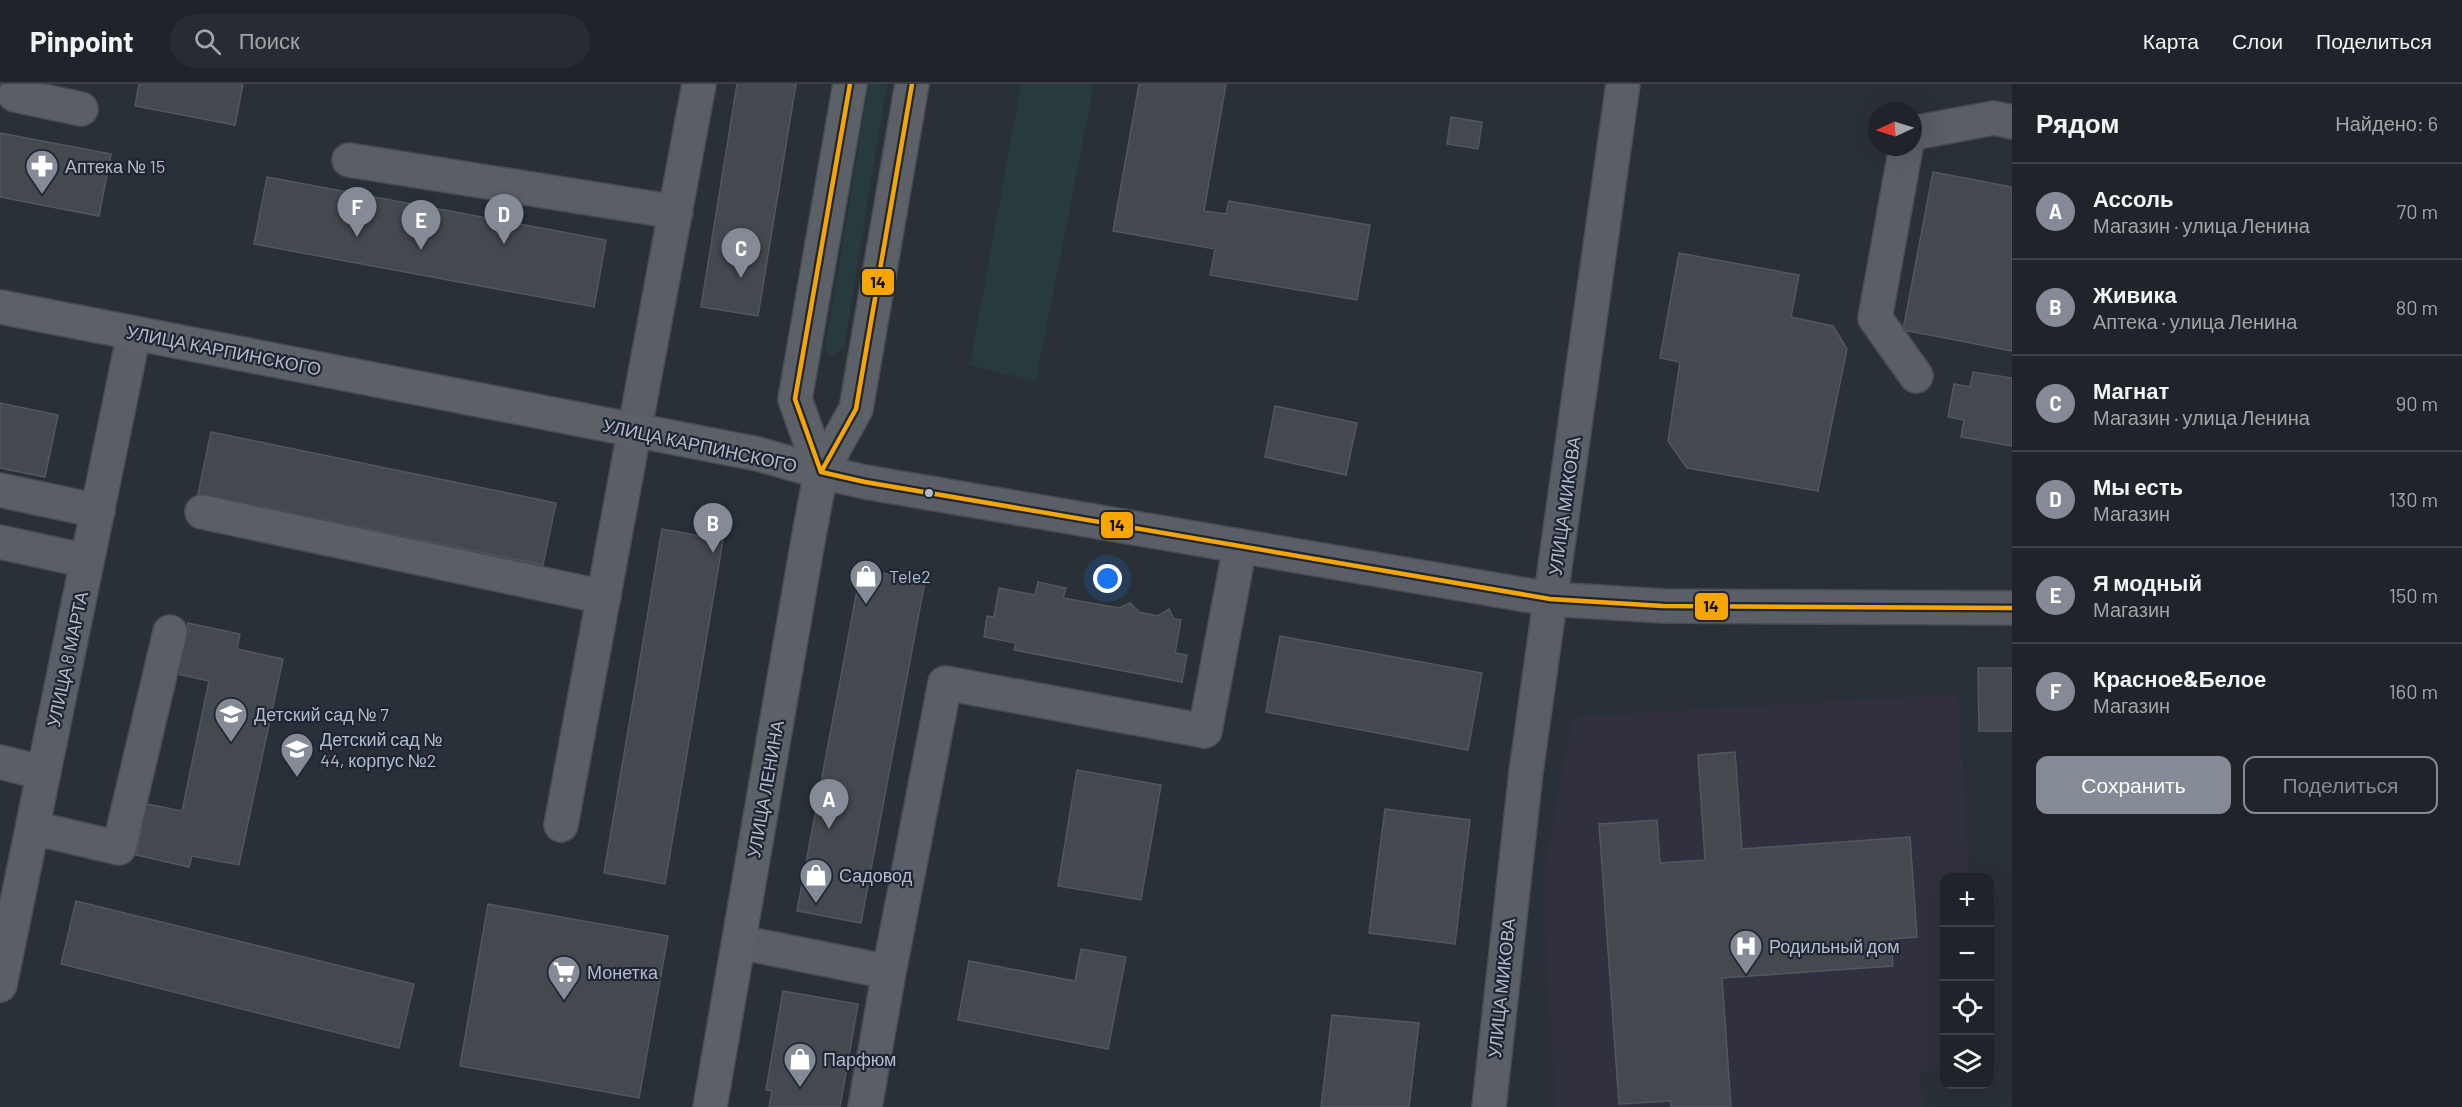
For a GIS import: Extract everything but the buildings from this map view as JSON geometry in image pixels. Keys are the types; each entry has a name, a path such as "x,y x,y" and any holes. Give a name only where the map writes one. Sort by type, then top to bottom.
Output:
{"main road":[{"name":"УЛИЦА ЛЕНИНА","path":"821,472 795,399 850,84"},
{"name":"УЛИЦА ЛЕНИНА","path":"710,1107 821,472 856,409 912,84"},
{"name":"УЛИЦА КАРПИНСКОГО","path":"0,307 758,454 821,472"}],"street":[{"path":"561,825 699,84"},
{"name":"УЛИЦА МИКОВА","path":"1489,1107 1526,772 1623,84"},
{"path":"10,90 81,109"},
{"path":"1922,131 1994,118 2012,122"},
{"path":"1904,156 1875,318 1916,376"},
{"path":"349,160 676,212"},
{"name":"УЛИЦА 8 МАРТА","path":"0,986 135,333"},
{"name":"УЛИЦА КАРПИНСКОГО","path":"821,472 865,482 1550,599 1663,606 2012,608"},
{"path":"0,490 98,511"},
{"path":"202,512 604,597"},
{"path":"0,542 87,561"},
{"path":"864,1107 945,683 1205,731 1240,546"},
{"path":"33,828 119,848 170,632"},
{"path":"0,762 44,772"},
{"path":"739,942 889,972"}],"shaded area":[{"name":"Родильный дом","path":"1958,694 1969,873 1940,873 1940,1070 1920,1072 1922,1107 1556,1107 1542,881 1573,717"}],"green space":[{"path":"869,84 887,84 844,347 831,357 825,348"},
{"path":"1021,84 1094,84 1036,381 970,365"}],"transit line":[{"name":"14","path":"821,472 795,399 850,84"},
{"name":"14","path":"821,472 856,409 912,84"},
{"name":"14","path":"821,472 865,482 1550,599 1663,606 2012,608"}],"place":[{"name":"Аптека № 15","path":"42,195"},
{"name":"Красное&Белое","path":"357,237"},
{"name":"Мы есть","path":"504,244"},
{"name":"Я модный","path":"421,250"},
{"name":"Магнат","path":"741,278"},
{"name":"Живика","path":"713,553"},
{"name":"Tele2","path":"866,605"},
{"name":"Детский сад № 7","path":"231,743"},
{"name":"Детский сад № 44, корпус №2","path":"297,778"},
{"name":"Ассоль","path":"829,829"},
{"name":"Садовод","path":"816,904"},
{"name":"Родильный дом","path":"1746,975"},
{"name":"Монетка","path":"564,1001"},
{"name":"Парфюм","path":"800,1088"}]}
